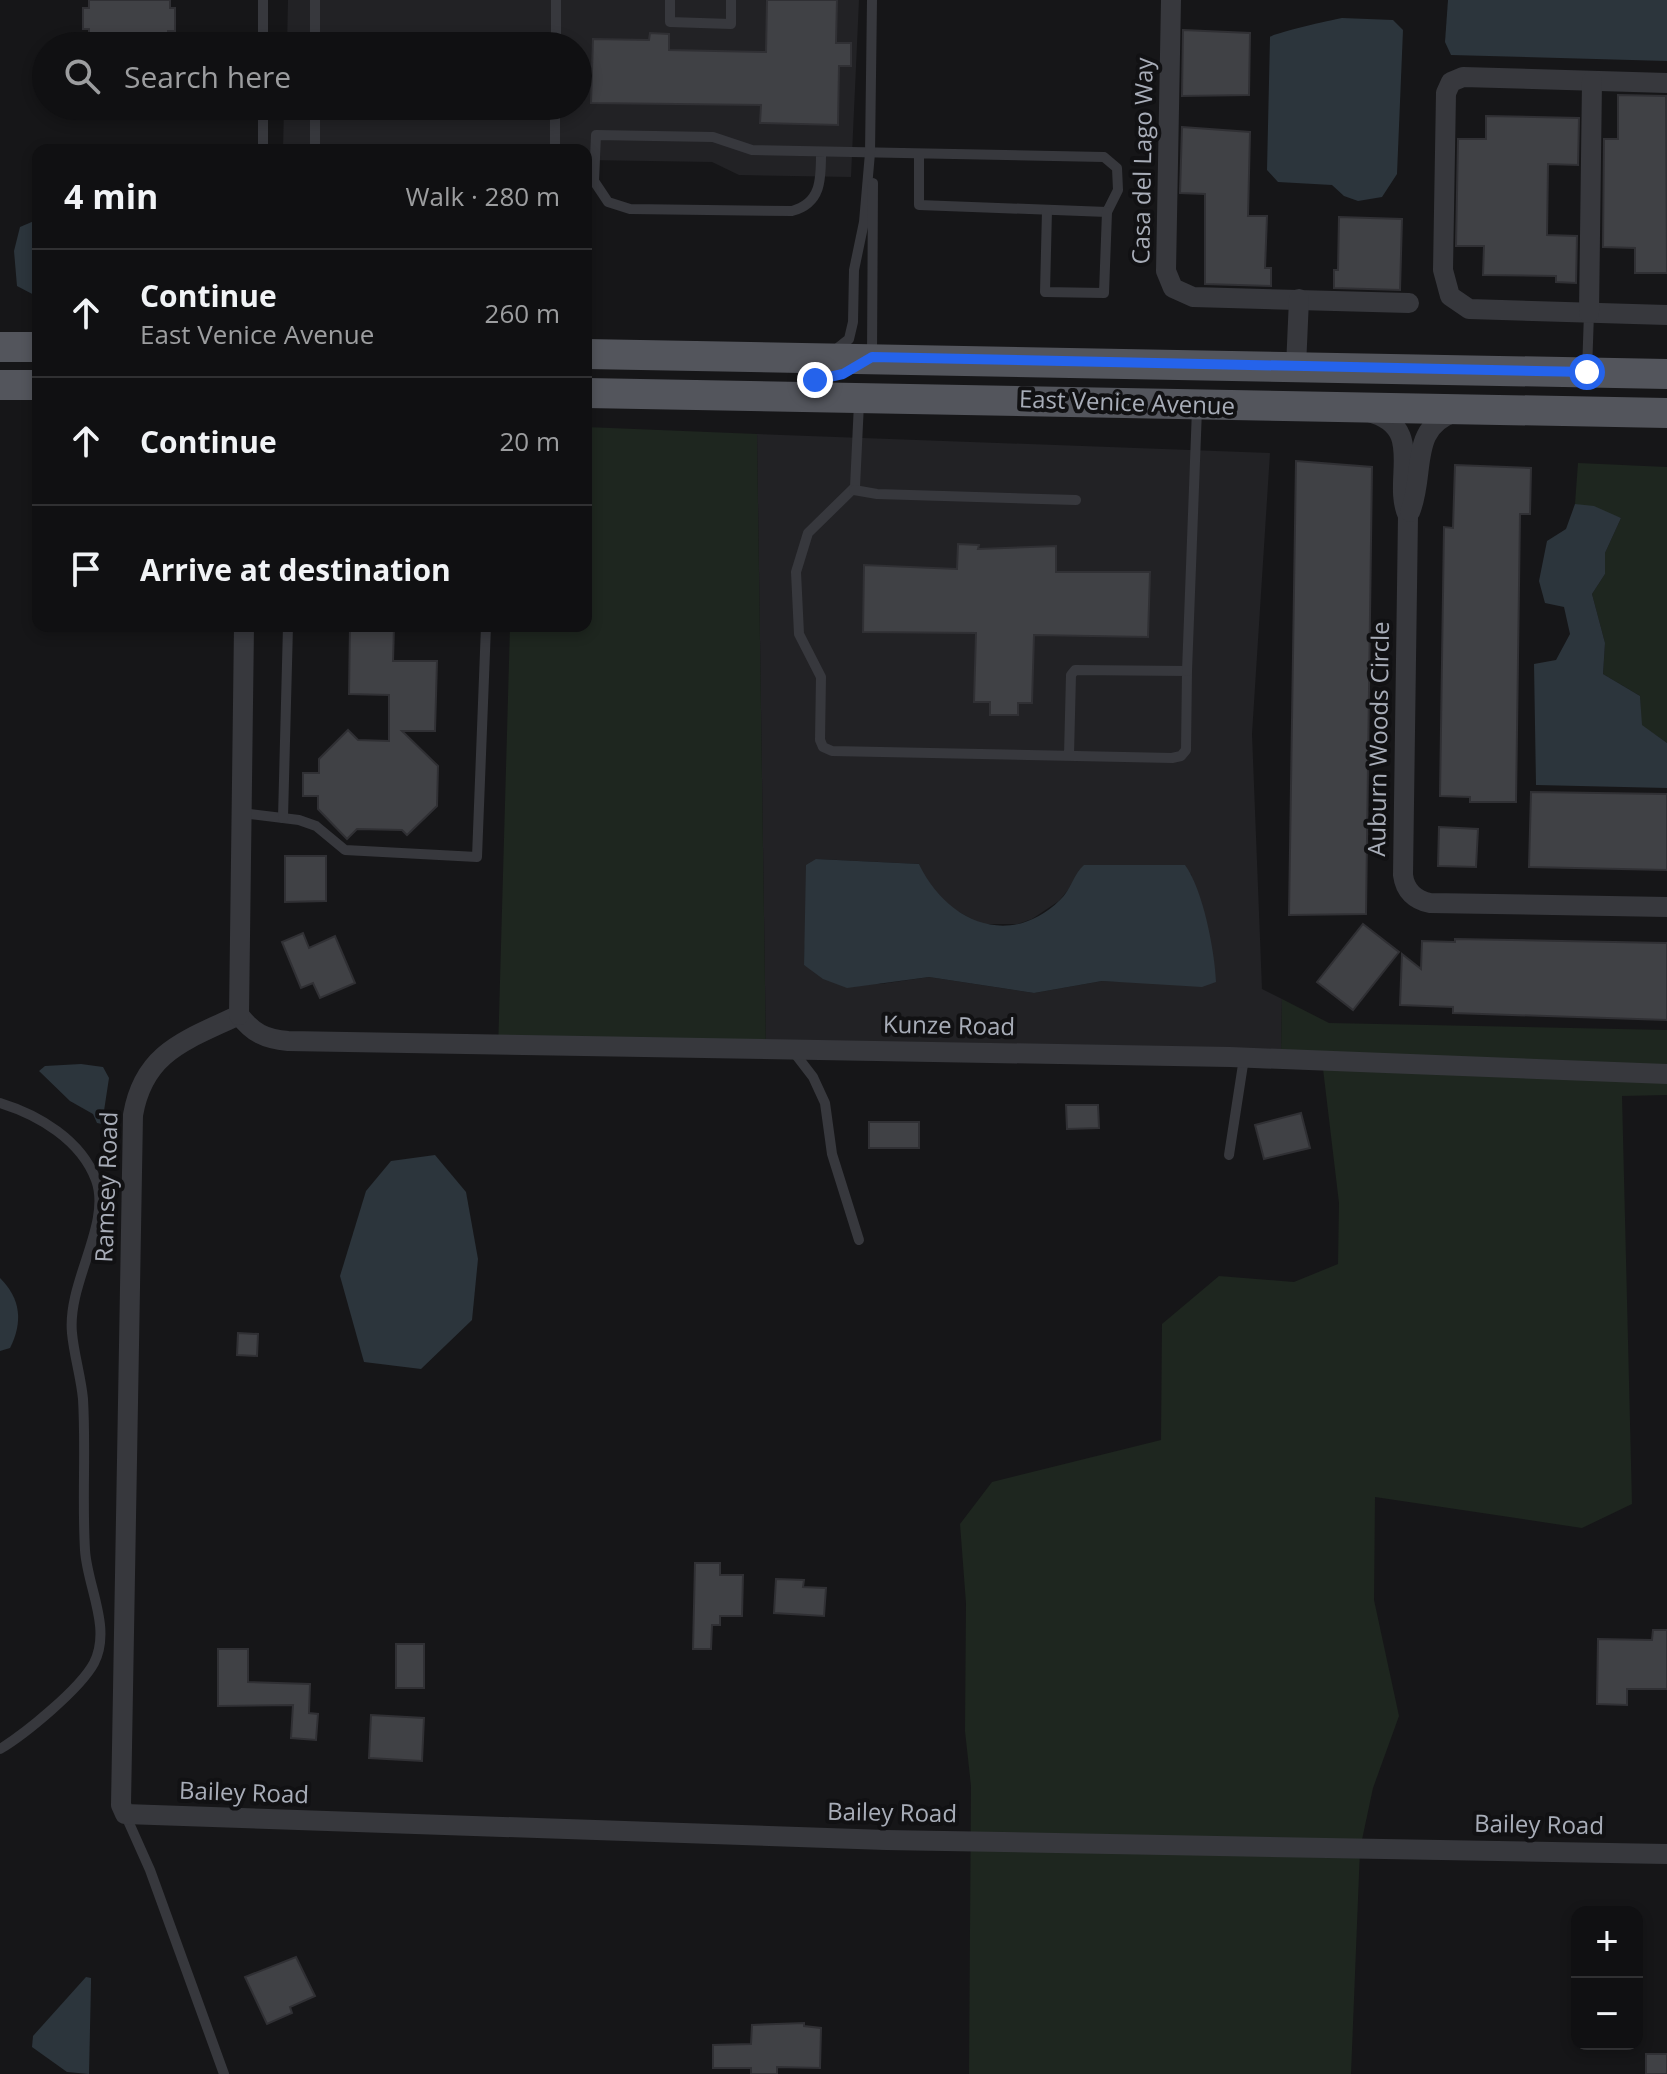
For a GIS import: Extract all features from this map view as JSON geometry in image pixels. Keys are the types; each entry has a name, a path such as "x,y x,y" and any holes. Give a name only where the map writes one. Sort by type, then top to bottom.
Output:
{"main road":[{"path":"0,347 32,347"},
{"name":"East Venice Avenue","path":"592,354 1667,374"},
{"path":"592,384 639,378 832,378 872,357"},
{"path":"0,385 32,385"},
{"name":"East Venice Avenue","path":"592,393 1667,413"}],"street":[{"name":"Casa del Lago Way","path":"1171,0 1167,280 1182,294 1193,297 1409,303"},
{"path":"1667,83 1463,77 1451,82 1446,93 1443,270 1450,296 1469,309 1667,315"},
{"path":"1589,313 1592,81"},
{"path":"1296,367 1299,299"},
{"name":"Auburn Woods Circle","path":"1329,409 1373,413 1398,432 1404,446 1404,504 1408,516 1403,875 1406,888 1419,900 1430,903 1667,907"},
{"name":"Auburn Woods Circle","path":"1408,516 1419,489 1426,432 1444,416 1471,409"},
{"path":"239,1015 244,632"},
{"name":"Kunze Road","path":"239,1015 251,1030 261,1036 288,1041 1244,1058 1667,1074"},
{"name":"Ramsey Road","path":"123,1810 133,1115 143,1081 163,1055 239,1015"},
{"name":"Bailey Road","path":"123,1810 886,1840 1667,1854"}],"lane":[{"path":"263,0 263,32"},
{"path":"315,0 315,32"},
{"path":"556,0 556,32"},
{"path":"670,0 670,22 731,24 731,0"},
{"path":"800,357 836,351 849,339 852,329 854,270 864,222 870,153 872,0"},
{"path":"263,120 263,144"},
{"path":"315,120 315,144"},
{"path":"555,120 555,144"},
{"path":"821,152 819,190 808,204 792,211 630,209 608,202 594,181 596,135 713,137 752,150 1104,157 1117,168 1118,190 1107,212 1104,293 1045,292 1047,210"},
{"path":"870,153 874,202 872,357"},
{"path":"919,154 919,205 1107,212"},
{"path":"1587,372 1589,313"},
{"path":"859,397 854,490 808,533 796,572 799,634 821,677 820,740 823,747 832,751 1181,756 1186,750 1197,405"},
{"path":"854,490 877,494 1076,500"},
{"path":"283,818 288,632"},
{"path":"241,813 316,826 345,850 477,857 486,632"},
{"path":"1069,755 1071,675 1075,670 1187,671"},
{"path":"792,1049 813,1077 825,1103 832,1154 859,1240"},
{"path":"1229,1155 1244,1058"},
{"path":"0,1103 70,1139 96,1179 101,1206 72,1302 72,1330 83,1397 85,1555 96,1595 99,1635 94,1663 72,1689 0,1749"},
{"path":"123,1810 150,1870 224,2074"}],"shaded area":[{"path":"288,0 859,0 851,177 739,175 712,162 592,160 592,144 283,144 284,120 592,120 592,32 287,32"},
{"path":"1448,0 1667,0 1667,61 1451,55 1445,42"},
{"path":"1342,18 1393,20 1403,30 1397,174 1382,197 1358,201 1344,196 1332,185 1278,182 1267,170 1270,37"},
{"path":"32,222 32,294 17,286 14,251 20,227"},
{"path":"592,427 757,434 766,1054 498,1052 510,632 592,632"},
{"path":"757,434 1270,453 1252,734 1262,989 1282,999 1281,1052 766,1054","holes":["817,859 919,864 929,886 946,905 981,924 1018,924 1032,919 1059,901 1077,879 1191,874 1195,890 1129,982 1102,981 1034,993 929,977 880,984 804,965 813,863"]},
{"path":"1578,463 1667,467 1667,743 1641,725 1640,696 1603,674 1605,643 1592,594 1605,574 1605,553 1621,518 1575,504"},
{"path":"1575,504 1594,506 1621,518 1605,553 1605,574 1592,594 1605,643 1603,674 1640,696 1642,725 1667,743 1667,788 1536,785 1534,664 1556,660 1570,634 1564,607 1545,603 1539,581 1547,541 1566,529"},
{"path":"816,859 919,864 945,901 962,914 1000,926 1020,923 1040,915 1064,896 1084,865 1185,865 1207,921 1216,982 1202,987 1102,981 1034,993 929,977 847,988 823,979 804,965 806,865"},
{"path":"1282,999 1329,1023 1667,1030 1667,1095 1622,1096 1632,1504 1582,1528 1375,1497 1374,1600 1399,1716 1373,1788 1360,1849 1351,2074 969,2074 971,1786 965,1731 966,1603 960,1524 992,1482 1161,1440 1162,1324 1219,1276 1294,1282 1338,1264 1339,1203 1321,1052 1281,1052"},
{"path":"81,1064 103,1067 109,1078 102,1124 97,1123 93,1114 70,1101 39,1071 45,1066"},
{"path":"435,1155 466,1192 478,1259 472,1320 421,1369 364,1362 340,1276 366,1191 391,1161"},
{"path":"0,1278 16,1303 18,1320 10,1348 0,1351"},
{"path":"86,1977 91,1978 89,2074 67,2072 32,2047 33,2036"}],"building":[{"path":"89,0 170,0 170,8 175,8 175,31 89,32 89,29 83,29 83,8 89,8"},
{"path":"767,0 837,0 836,43 851,43 851,66 839,66 838,125 760,123 761,105 592,103 593,39 649,40 650,33 669,34 669,50 766,52"},
{"path":"1183,30 1250,33 1249,95 1182,96"},
{"path":"1618,95 1666,96 1667,273 1635,273 1635,248 1603,247 1604,139 1618,139"},
{"path":"1486,116 1579,118 1578,165 1548,164 1547,235 1577,236 1576,283 1556,282 1556,276 1483,275 1484,246 1456,246 1458,139 1486,139"},
{"path":"1182,127 1250,132 1248,216 1267,216 1265,268 1271,268 1271,286 1205,284 1205,194 1180,193"},
{"path":"1339,217 1402,219 1400,290 1334,288 1334,270 1338,270"},
{"path":"1296,461 1372,467 1366,914 1289,915"},
{"path":"1455,465 1531,468 1530,514 1520,514 1516,802 1470,802 1470,797 1440,796 1444,527 1453,528"},
{"path":"958,544 979,545 978,549 1056,546 1056,572 1150,572 1148,637 1034,635 1032,703 1018,703 1018,715 990,715 990,702 974,702 976,633 863,632 864,565 957,569"},
{"path":"350,632 394,632 393,661 437,661 435,731 402,731 438,766 437,806 407,835 402,830 357,829 347,839 318,809 318,796 303,796 303,773 319,773 319,759 348,730 358,740 389,741 389,695 349,694"},
{"path":"1531,792 1667,794 1667,870 1529,867"},
{"path":"1439,827 1478,829 1476,867 1438,866"},
{"path":"285,856 326,856 326,901 285,902"},
{"path":"1363,924 1399,952 1353,1010 1317,982"},
{"path":"303,933 309,948 335,936 355,983 320,998 313,983 301,988 282,942"},
{"path":"1455,939 1667,943 1667,1020 1453,1013 1453,1007 1400,1005 1402,954 1421,969 1422,941 1455,942"},
{"path":"1066,1105 1098,1105 1099,1128 1067,1129"},
{"path":"1301,1113 1310,1148 1264,1159 1255,1125"},
{"path":"869,1122 919,1122 919,1148 869,1148"},
{"path":"238,1333 258,1334 257,1356 237,1355"},
{"path":"695,1563 720,1563 720,1575 743,1575 742,1616 720,1616 720,1625 712,1625 711,1649 693,1649"},
{"path":"776,1579 804,1580 803,1587 826,1588 824,1616 774,1613"},
{"path":"1653,1630 1667,1630 1667,1689 1627,1689 1627,1705 1597,1704 1598,1639 1652,1640"},
{"path":"396,1644 424,1644 424,1688 396,1688"},
{"path":"218,1649 248,1649 248,1682 310,1684 309,1713 318,1714 316,1740 291,1738 293,1705 218,1706"},
{"path":"371,1715 424,1718 422,1761 369,1758"},
{"path":"296,1957 315,1996 290,2007 292,2013 267,2024 245,1977"},
{"path":"804,2023 804,2026 821,2028 820,2068 777,2067 777,2074 751,2074 751,2068 713,2068 713,2045 751,2044 752,2025"},
{"path":"1646,2054 1667,2054 1667,2074 1646,2074"}],"route":[{"path":"815,380 843,374 872,357 1587,372"}]}
